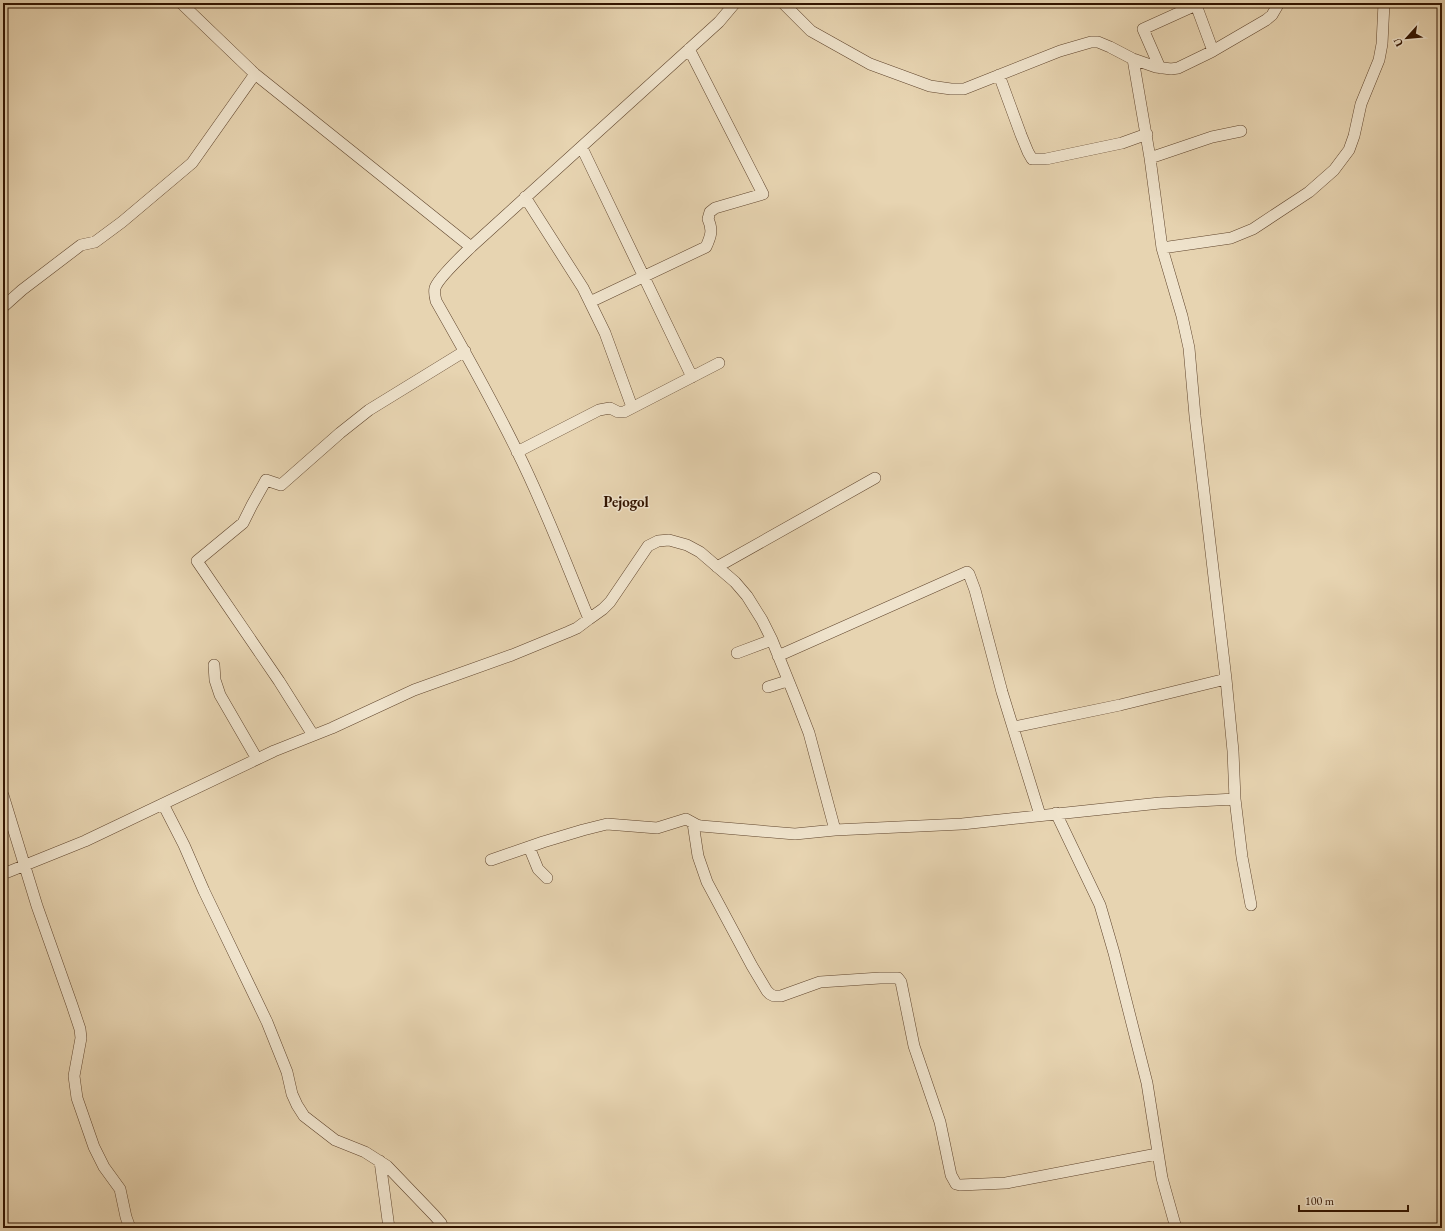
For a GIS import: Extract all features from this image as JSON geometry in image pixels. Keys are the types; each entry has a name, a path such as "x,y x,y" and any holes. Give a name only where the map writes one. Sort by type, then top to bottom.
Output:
{"street":[{"path":"181,3 255,74 471,247"},
{"path":"589,619 567,562 518,452 465,351 436,301 435,288 442,278 471,247 690,49 735,3"},
{"path":"783,3 811,31 870,64 930,86 950,89 964,89 1060,51 1091,42 1098,42 1134,60 1160,68 1178,68 1266,20 1272,15 1279,3"},
{"path":"1162,248 1231,238 1253,229 1309,192 1334,170 1349,150 1354,136 1361,104 1379,60 1382,44 1384,3"},
{"path":"1160,68 1143,29 1196,5 1213,50"},
{"path":"590,302 706,247 711,237 712,227 708,220 710,212 715,208 763,194 690,49"},
{"path":"1134,60 1147,134 1162,248 1182,316 1189,348 1195,416 1226,679 1233,751 1235,799 1242,857 1251,905"},
{"path":"3,307 22,290 81,245 95,242 180,175 192,163 255,74"},
{"path":"999,76 1021,135 1032,159 1046,159 1122,143 1147,134"},
{"path":"1150,158 1212,137 1241,131"},
{"path":"582,148 692,377"},
{"path":"526,197 583,288 605,333 632,407"},
{"path":"314,735 279,681 197,562 243,523 266,480 281,485 370,410 465,351"},
{"path":"518,452 599,410 610,408 623,413 719,363"},
{"path":"717,567 875,478"},
{"path":"3,874 85,841 256,759 314,735 414,690 512,655 577,628 610,602 648,546 658,541 669,540 687,544 700,552 735,582 747,596 762,620 772,640 787,681 809,733 835,830"},
{"path":"778,656 967,572 975,590 1002,692 1040,815"},
{"path":"737,653 772,640"},
{"path":"214,665 215,680 220,695 256,759"},
{"path":"1014,727 1120,705 1226,679"},
{"path":"768,687 787,681"},
{"path":"3,795 24,866 80,1029 81,1038 74,1076 77,1098 94,1147 104,1168 120,1189 130,1228"},
{"path":"491,860 583,830 607,824 652,828 664,827 683,819 701,826 795,834 835,830 962,824 1160,803 1235,799"},
{"path":"163,804 184,845 204,892 267,1022 287,1072 292,1094 304,1116 335,1140 365,1152 387,1166 434,1215 443,1228"},
{"path":"1056,813 1100,905 1114,953 1147,1083 1157,1154 1176,1228"},
{"path":"693,823 698,856 707,882 752,966 770,994 774,996 781,996 820,982 880,978 898,978 901,982 916,1053 940,1122 951,1175 956,1184 1006,1183 1157,1154"},
{"path":"529,847 538,868 547,878"},
{"path":"380,1161 389,1228"}],"district":[{"name":"Pejogol","path":"626,502"}]}
